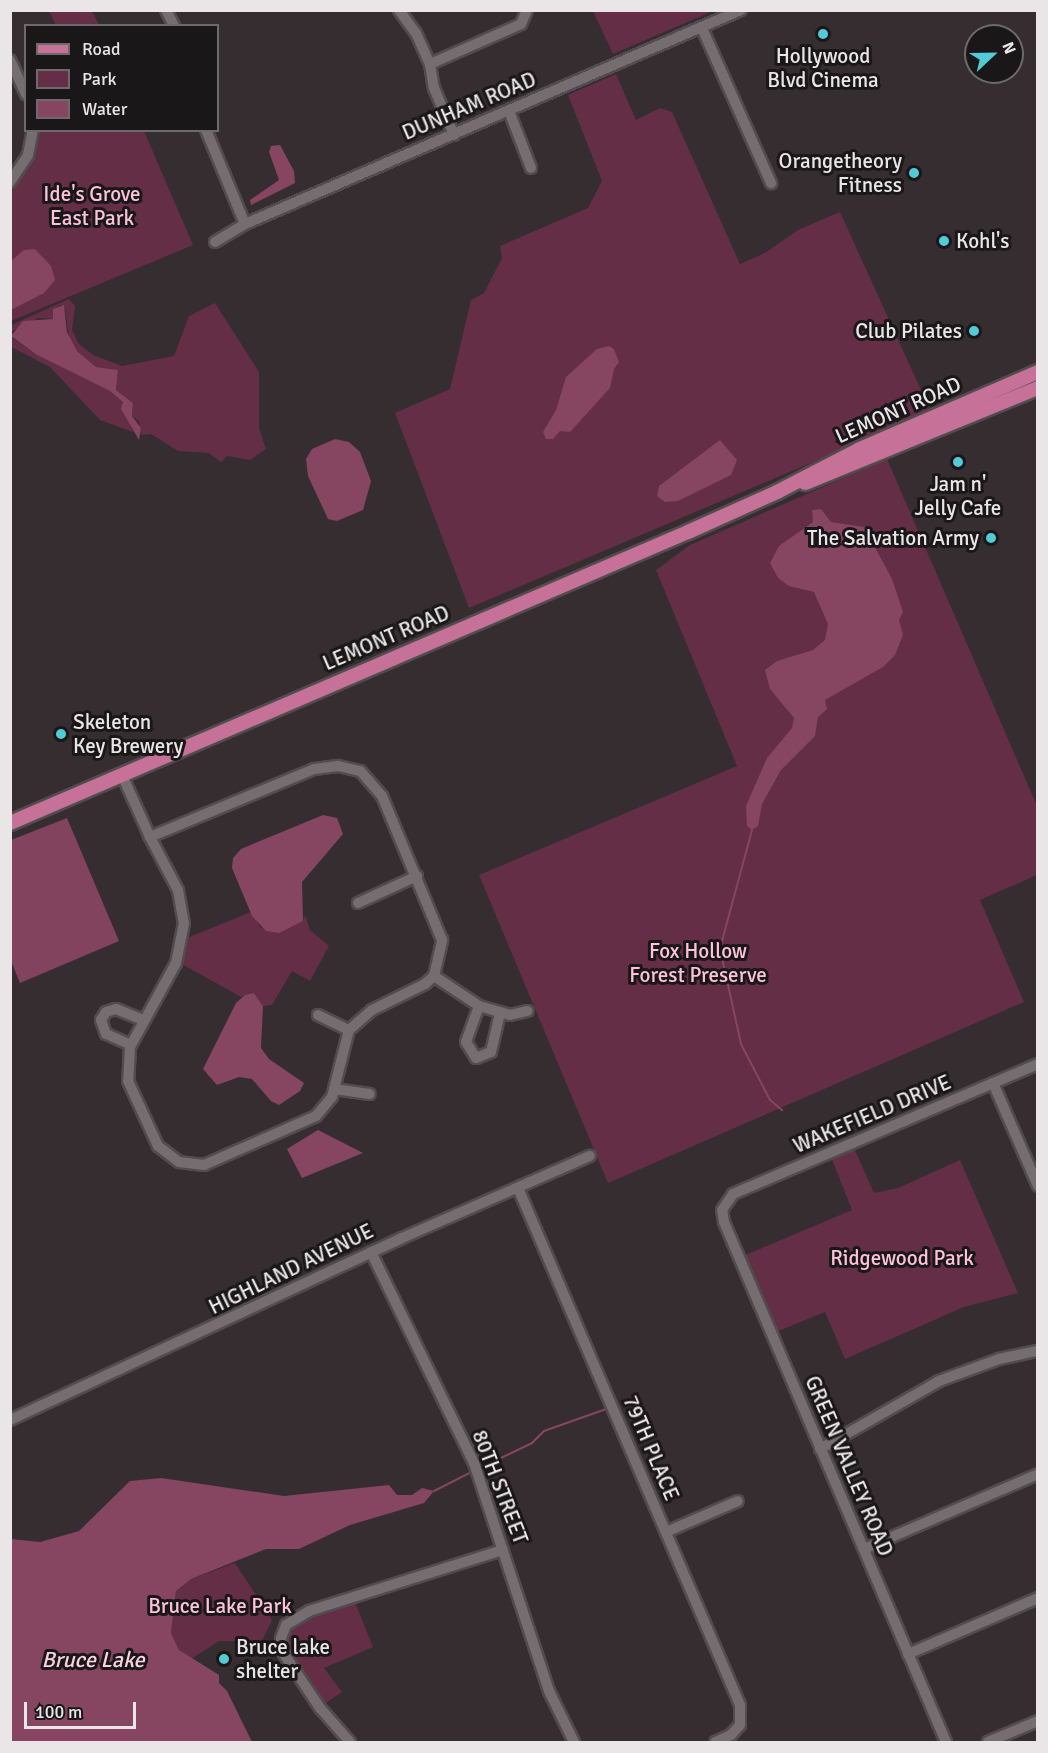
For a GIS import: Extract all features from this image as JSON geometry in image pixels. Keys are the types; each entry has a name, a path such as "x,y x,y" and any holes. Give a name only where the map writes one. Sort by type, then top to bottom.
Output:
{"main road":[{"name":"LEMONT ROAD","path":"777,492 860,449 1038,372"},
{"name":"LEMONT ROAD","path":"10,823 777,492 873,458 1038,388"}],"street":[{"path":"166,10 173,24"},
{"path":"399,10 416,33 430,64 434,88 454,135"},
{"path":"430,64 521,24 528,10"},
{"name":"DUNHAM ROAD","path":"215,242 246,224 741,10"},
{"path":"702,28 771,183"},
{"path":"10,60 24,91"},
{"path":"508,111 531,168"},
{"path":"10,182 28,155 33,132"},
{"path":"207,132 246,224"},
{"path":"122,775 150,837 178,890 184,923 176,963 131,1045 127,1072 138,1105 162,1150 179,1162 204,1165 306,1123 321,1111 334,1089 349,1030 364,1015 417,990 434,976 442,943 417,876 382,796 360,771 338,766 309,771 150,837"},
{"path":"358,903 417,876"},
{"path":"434,976 479,1006 500,1013 528,1011"},
{"path":"479,1006 466,1042 476,1058 491,1052 500,1013"},
{"path":"131,1045 106,1034 101,1020 106,1012 116,1009 143,1020"},
{"path":"318,1015 349,1030"},
{"name":"WAKEFIELD DRIVE","path":"724,1204 738,1192 1038,1064"},
{"path":"993,1083 1038,1186"},
{"path":"334,1089 370,1094"},
{"name":"HIGHLAND AVENUE","path":"10,1420 371,1252 590,1156"},
{"name":"79TH PLACE","path":"518,1188 740,1705 740,1725 731,1735 715,1743"},
{"name":"GREEN VALLEY ROAD","path":"724,1204 724,1222 946,1743"},
{"name":"80TH STREET","path":"371,1252 474,1463 555,1707 573,1743"},
{"path":"820,1449 939,1381 999,1359 1038,1351"},
{"path":"864,1549 1038,1474"},
{"path":"666,1532 738,1501"},
{"path":"350,1743 290,1665 282,1649 282,1634 292,1620 309,1611 503,1550"},
{"path":"908,1654 1038,1598"},
{"path":"988,1743 1038,1721"}],"green space":[{"path":"49,11 92,11 98,24 56,24"},
{"path":"593,11 713,11 613,54"},
{"path":"616,74 636,120 660,108 672,112 740,264 765,253 798,230 840,212 931,412 469,608 395,413 450,389 471,300 484,293 502,258 500,246 588,208 602,181 568,95"},
{"name":"Ide's Grove East Park","path":"38,132 144,132 193,245 11,321 11,192 33,157"},
{"path":"69,299 75,306 72,330 79,344 93,355 122,366 174,356 189,316 215,303 259,372 259,428 266,449 250,460 227,456 221,462 209,453 178,451 151,434 141,435 139,421 132,416 133,403 116,390 118,370 96,367 77,351 70,342 65,309 61,305 54,309 53,319 38,318 11,332 11,325"},
{"path":"10,336 37,355 110,391 123,402 123,413 128,416 133,432 100,420 50,367 11,347"},
{"name":"Fox Hollow Forest Preserve","path":"887,459 1037,806 1037,875 980,900 1024,1002 608,1183 479,875 737,766 656,570 690,545"},
{"path":"251,912 261,928 303,921 305,915 310,930 329,946 310,981 292,971 272,1005 263,1006 254,993 241,997 180,963 187,938"},
{"name":"Ridgewood Park","path":"854,1148 874,1193 898,1188 960,1160 1018,1293 964,1307 845,1359 825,1312 776,1332 743,1256 852,1210 831,1157"},
{"name":"Bruce Lake Park","path":"235,1563 272,1620 262,1641 219,1641 191,1659 179,1650 171,1633 176,1591 191,1579"},
{"path":"355,1602 373,1647 324,1668 342,1692 323,1705 290,1654 289,1631 309,1616"}],"shaded area":[{"path":"67,818 119,941 20,983 11,961 11,840"}],"water":[{"path":"280,145 294,171 295,183 251,205 250,200 279,180 269,152 271,146"},
{"path":"35,249 51,266 55,280 44,293 11,310 11,261 24,250"},
{"path":"64,305 67,332 77,351 96,367 118,370 116,390 133,403 132,416 141,428 139,440 121,409 123,402 110,391 37,355 11,336 23,321 53,319 53,309"},
{"path":"609,346 614,349 619,362 614,369 610,388 570,432 560,431 553,439 546,439 543,432 556,410 566,377 597,349"},
{"path":"335,439 349,442 360,452 371,481 363,510 337,521 328,519 308,476 306,459 312,449"},
{"path":"720,440 737,460 731,475 678,501 665,502 657,496 659,486"},
{"path":"821,509 831,522 864,527 892,579 903,612 899,620 903,635 895,655 883,667 825,700 827,709 818,717 815,736 781,770 762,804 758,826 752,830 747,826 746,806 767,758 792,728 794,718 770,689 765,670 777,661 813,650 825,640 828,624 814,592 789,586 778,578 770,563 779,546 813,522 812,510"},
{"path":"323,815 337,818 343,834 302,882 303,921 279,933 266,931 252,916 232,868 233,858 241,849"},
{"path":"254,993 263,1006 261,1048 269,1059 304,1083 300,1091 279,1105 271,1101 252,1079 239,1077 217,1085 203,1069 236,1003 245,995"},
{"path":"318,1130 363,1153 302,1178 287,1149"},
{"name":"Bruce Lake","path":"161,1478 284,1496 389,1485 397,1495 412,1495 422,1488 434,1491 424,1503 350,1525 299,1549 266,1549 191,1579 176,1591 171,1633 179,1650 219,1675 219,1683 227,1691 252,1742 11,1742 11,1539 40,1542 79,1531 130,1481"}],"waterway":[{"path":"752,830 720,949 741,1044 770,1100 782,1110"},
{"path":"482,1467 532,1443 544,1431 606,1409"},
{"path":"434,1491 469,1473"}],"place":[{"name":"Hollywood Blvd Cinema","path":"823,34"},
{"name":"Orangetheory Fitness","path":"914,173"},
{"name":"Kohl's","path":"944,241"},
{"name":"Club Pilates","path":"974,331"},
{"name":"Jam n' Jelly Cafe","path":"958,462"},
{"name":"The Salvation Army","path":"991,538"},
{"name":"Skeleton Key Brewery","path":"61,734"},
{"name":"Bruce lake shelter","path":"224,1659"}]}
